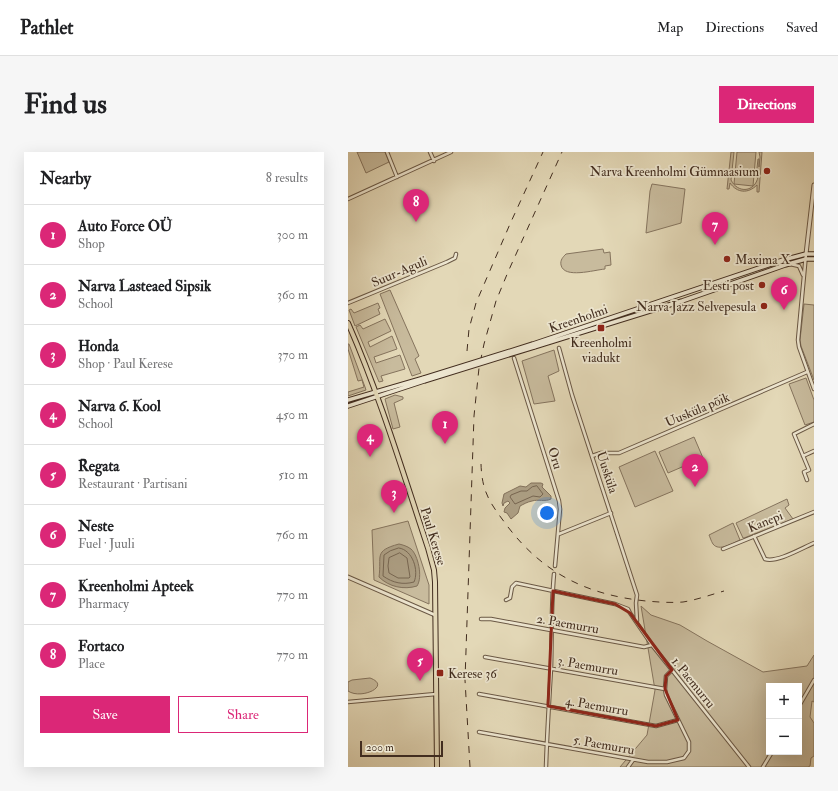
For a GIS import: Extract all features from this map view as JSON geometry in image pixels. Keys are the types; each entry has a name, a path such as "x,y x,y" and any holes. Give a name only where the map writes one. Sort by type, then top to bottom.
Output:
{"highway":[{"name":"Paul Kerese","path":"348,323 377,394 432,559 436,582 437,767"}],"main road":[{"name":"Kreenholmi","path":"348,400 377,394 424,380 533,345 783,260 806,254 814,254"},
{"name":"Kreenholmi","path":"533,345 682,300 789,264 806,259 814,259"},
{"path":"743,273 745,279"},
{"path":"680,295 682,300"},
{"name":"Kreenholmi","path":"348,406 377,394"}],"street":[{"path":"387,152 397,177"},
{"path":"430,152 434,160"},
{"path":"348,198 451,152"},
{"path":"814,185 798,340 814,389"},
{"name":"Suur-Aguli","path":"348,304 447,262 455,258 456,254"},
{"path":"789,264 799,266 804,278"},
{"name":"Uusküla","path":"559,348 565,372 636,595 637,624"},
{"name":"Oru","path":"514,358 559,501 560,510 555,566"},
{"name":"Uusküla põik","path":"592,456 600,453 619,453 808,372"},
{"path":"808,480 804,472 809,470 795,432 814,424"},
{"path":"803,456 814,451"},
{"name":"Kanepi","path":"723,549 814,512"},
{"path":"558,534 610,513"},
{"path":"754,536 764,559 770,561 814,543"},
{"path":"546,767 554,574"},
{"path":"348,577 435,615"},
{"path":"506,600 510,598 512,587 516,583 553,591"},
{"name":"1. Paemurru","path":"553,591 620,605 628,609 652,645 749,767"},
{"name":"2. Paemurru","path":"481,619 491,619 644,647 652,645"},
{"name":"3. Paemurru","path":"486,657 665,689"},
{"path":"672,670 666,676 665,689 669,702 678,720"},
{"path":"802,701 814,680"},
{"path":"348,702 436,694"},
{"name":"4. Paemurru","path":"479,694 656,726 678,720"},
{"name":"5. Paemurru","path":"479,732 633,760 667,762 684,758 689,751 689,742 678,720"},
{"path":"762,767 770,755"},
{"path":"628,767 633,760"}],"highlighted area":[{"path":"553,591 615,604 630,613 672,670 666,676 665,689 678,720 656,726 548,706"}],"shaded area":[{"path":"357,152 385,152 389,162 366,173"},
{"path":"731,152 734,152 731,180 738,188 746,189 754,186 756,182 758,177 756,177 758,159 759,167 760,157 759,152 762,152 759,192 757,192 757,185 750,190 743,191 736,189 730,183 729,189 727,189"},
{"path":"737,152 756,152 753,186 734,184"},
{"path":"652,184 685,189 681,223 646,233 650,191"},
{"path":"603,249 604,253 610,252 611,265 605,266 605,269 573,273 563,269 561,265 561,260 566,254"},
{"path":"390,290 419,356 415,359 421,373 412,376 380,294"},
{"path":"378,303 380,314 355,326 349,310 351,309 354,313"},
{"path":"804,304 814,305 814,380 800,340"},
{"path":"385,319 391,331 368,342 370,347 392,336 397,349 374,357 376,363 400,355 405,369 381,376 383,381 379,382 356,327 360,325 363,329"},
{"path":"348,344 366,390 348,396 348,392 364,387 362,380 358,381 348,349"},
{"path":"554,350 559,371 548,376 555,401 534,404 522,361"},
{"path":"806,378 814,400 814,422 805,425 789,384"},
{"path":"395,395 403,397 403,399 394,403 400,427 393,429 385,399"},
{"path":"694,437 703,458 668,473 659,452"},
{"path":"655,451 673,491 635,507 619,467"},
{"path":"787,499 789,505 785,508 793,519 743,538 736,523"},
{"path":"408,521 429,585 429,604 374,580 372,530"},
{"path":"733,523 740,540 722,547 716,546 712,543 709,535"},
{"path":"641,606 651,615 680,625 763,672 807,666 814,655 814,702 812,701 810,717 814,723 814,756 811,758 810,766 808,767 620,767 647,735 655,690"},
{"path":"370,678 376,681 378,685 372,691 360,694 348,691 348,682 352,680"}],"water":[{"path":"531,483 543,484 542,487 551,496 551,499 534,500 520,506 518,513 511,519 507,513 504,512 505,508 510,503 508,501 504,503 503,506 502,503 504,494 520,486 526,487"},
{"path":"399,544 411,549 416,556 420,572 417,586 407,588 397,587 387,583 379,577 380,555 385,549"}],"railway":[{"path":"467,351 469,329 476,303 543,152"},
{"path":"470,767 465,680 474,416 479,368 496,301 562,152"},
{"path":"481,464 483,483 488,498 508,527 537,558 569,579 605,594 655,602 683,602 724,591"}],"place":[{"name":"Narva Kreenholmi Gümnaasium","path":"767,171"},
{"name":"Fortaco","path":"416,222"},
{"name":"Kreenholmi Apteek","path":"715,245"},
{"name":"Maxima X","path":"727,259"},
{"name":"Eesti post","path":"762,285"},
{"name":"Narva Jazz Selvepesula","path":"764,306"},
{"name":"Neste","path":"784,310"},
{"name":"Kreenholmi viadukt","path":"601,328"},
{"name":"Auto Force OÜ","path":"445,444"},
{"name":"Narva 6. Kool","path":"370,457"},
{"name":"Narva Lasteaed Sipsik","path":"695,487"},
{"name":"Honda","path":"394,513"},
{"name":"Kerese 36","path":"440,673"},
{"name":"Regata","path":"420,681"}]}
